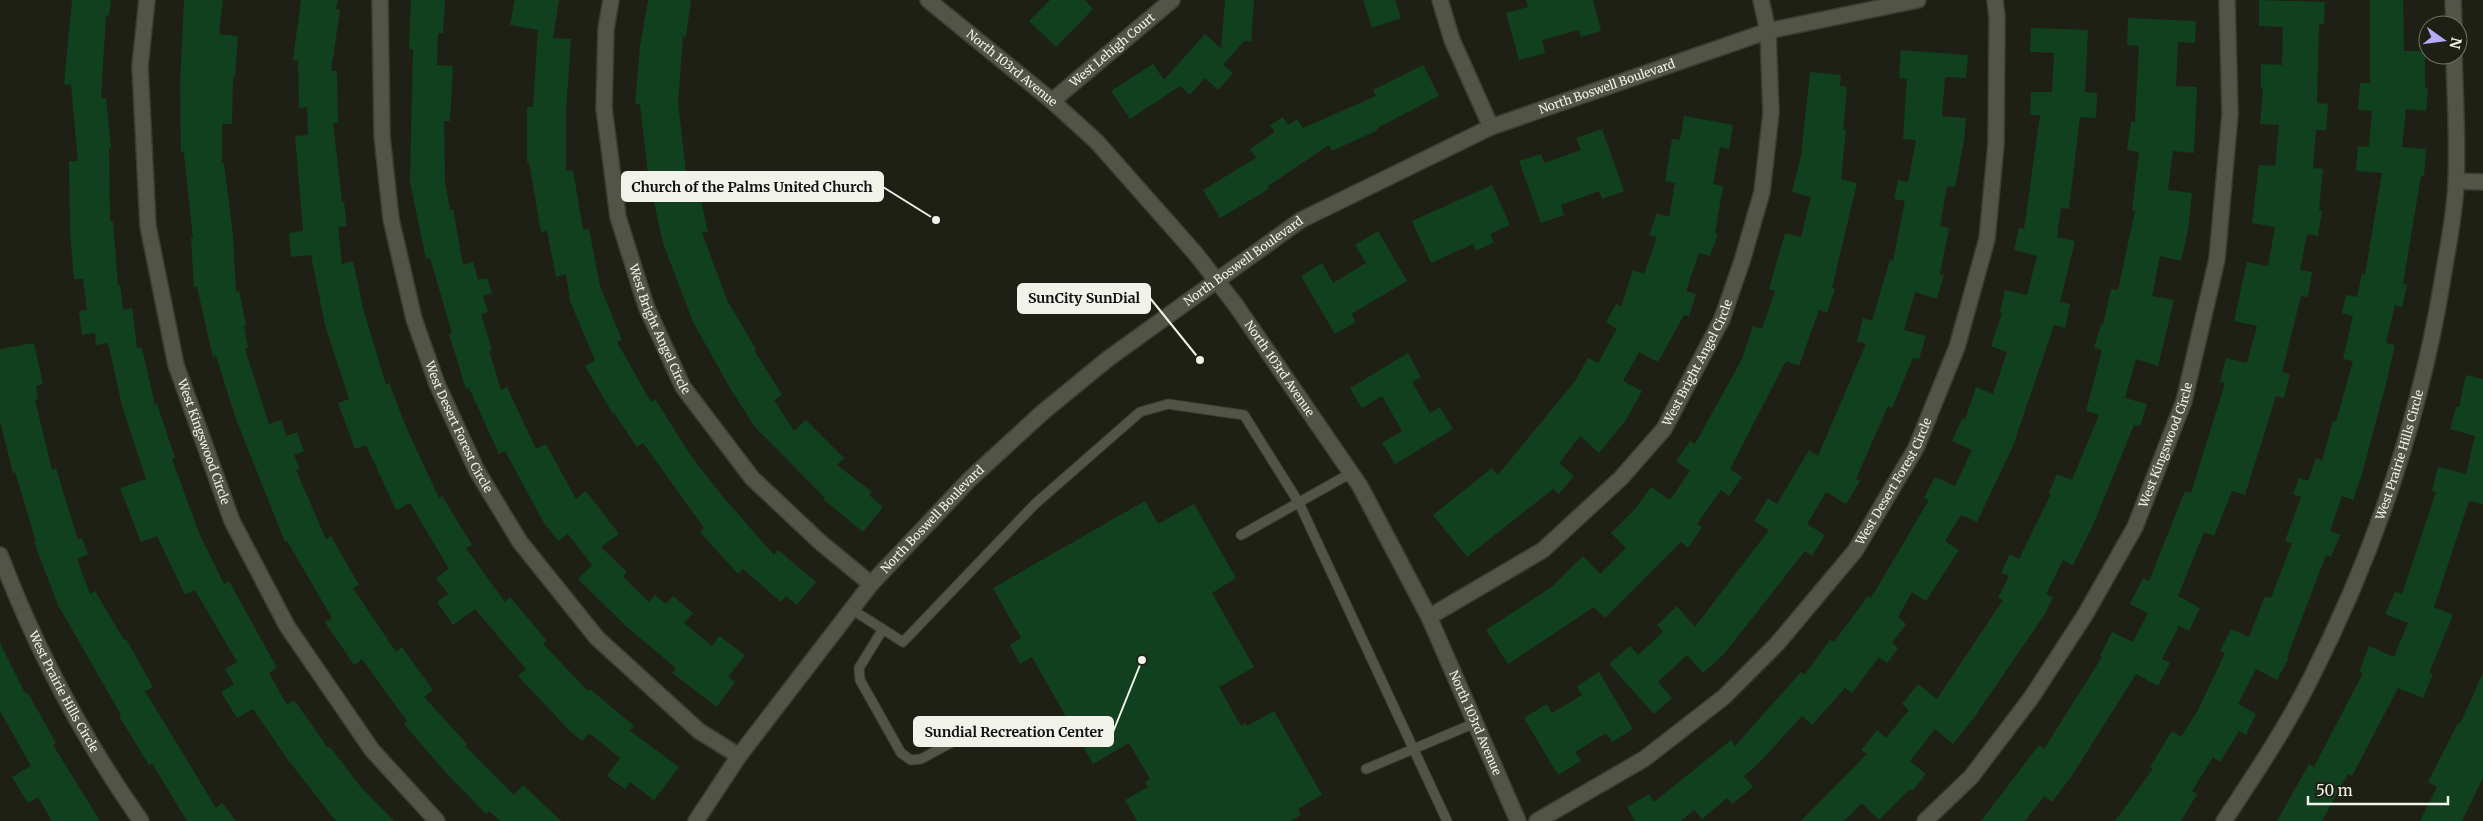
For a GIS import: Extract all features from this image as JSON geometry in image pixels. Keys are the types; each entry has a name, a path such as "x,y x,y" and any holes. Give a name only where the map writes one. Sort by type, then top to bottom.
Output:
{"street":[{"name":"West Kingswood Circle","path":"147,0 140,66 148,226 176,365 232,521 287,626 372,750 437,821"},
{"name":"West Desert Forest Circle","path":"380,0 382,136 391,219 417,329 437,384 477,471 520,542 597,638 699,731 739,756"},
{"name":"West Bright Angel Circle","path":"611,0 606,29 604,108 618,217 646,306 683,386 752,478 820,542 871,584"},
{"name":"North 103rd Avenue","path":"928,0 1052,101 1097,142 1160,212 1216,279 1351,473 1429,616 1518,821"},
{"name":"West Lehigh Court","path":"1052,101 1172,0"},
{"path":"1440,0 1452,40 1491,127"},
{"name":"West Bright Angel Circle","path":"1429,616 1543,550 1621,478 1664,429 1722,319 1742,262 1762,192 1771,112 1768,31 1761,0"},
{"name":"North Boswell Boulevard","path":"696,821 739,756 851,608 871,584 970,479 1043,412 1115,353 1301,220 1491,127 1768,31 1918,0"},
{"name":"West Desert Forest Circle","path":"1537,821 1644,759 1724,697 1777,644 1855,551 1916,448 1957,347 1987,239 1996,144 1997,17 1995,0"},
{"name":"West Kingswood Circle","path":"1925,821 1970,777 2031,698 2086,615 2135,527 2184,401 2217,259 2230,114 2226,0"},
{"path":"2453,0 2454,15"},
{"name":"West Prairie Hills Circle","path":"2224,821 2271,749 2311,678 2353,589 2378,528 2411,420 2432,342 2456,181 2454,65"},
{"path":"2456,181 2483,182"},
{"name":"West Prairie Hills Circle","path":"0,555 16,595 64,697 141,821"}],"lane":[{"path":"851,608 903,642 1035,504 1140,412 1168,404 1244,415 1299,503 1448,821"},
{"path":"1241,534 1351,473"},
{"path":"883,629 859,668 860,680 901,753 911,760 922,759 960,738"},
{"path":"1366,769 1475,723"}],"building":[{"path":"72,0 111,0 109,16 106,15 101,98 106,98 111,147 109,148 110,221 113,221 118,285 120,285 123,310 132,308 137,348 142,348 155,405 157,404 175,458 172,459 199,533 224,584 229,581 277,668 269,673 287,705 294,700 328,748 330,747 360,786 394,821 336,821 288,760 253,709 237,718 221,692 234,684 225,669 237,662 195,590 185,595 157,536 141,542 120,488 146,479 122,406 108,343 96,345 95,333 82,335 79,311 87,310 83,279 74,279 70,231 69,161 78,161 71,85 64,84"},
{"path":"184,0 223,0 219,34 238,36 235,77 233,77 232,124 222,124 222,163 224,163 233,236 236,292 239,291 246,325 244,326 248,348 245,349 269,424 281,420 287,436 297,432 304,451 294,455 300,469 296,470 326,539 331,536 359,585 353,588 396,652 402,647 433,690 424,697 467,744 465,746 514,795 523,785 561,821 500,821 489,811 486,814 447,774 404,724 407,721 362,659 354,665 325,622 332,618 287,541 285,542 236,419 216,356 213,357 197,287 194,287 191,238 193,238 184,153 181,152 180,87"},
{"path":"301,0 338,0 336,9 340,10 331,71 337,71 338,123 333,123 342,202 344,202 347,226 338,227 342,264 353,261 363,308 386,385 389,383 406,427 439,498 442,496 472,545 466,548 505,602 510,597 547,641 543,644 588,691 590,689 634,726 630,731 679,767 654,800 630,782 625,789 607,776 620,758 589,733 582,741 571,732 518,676 526,669 475,609 453,625 437,602 448,594 436,578 449,569 410,503 396,510 366,445 355,449 338,403 349,399 325,325 311,255 291,257 289,233 303,231 295,136 308,135 307,107 299,108 298,61 293,60"},
{"path":"411,0 445,0 443,33 438,33 437,65 453,66 450,121 444,121 445,182 450,210 453,209 463,265 473,262 478,280 487,278 492,293 483,296 488,312 481,314 492,350 489,351 501,390 507,387 536,449 546,444 576,499 586,491 619,534 601,547 627,572 623,577 649,602 655,595 666,604 673,596 693,613 684,623 712,646 719,636 745,655 728,677 735,682 717,707 672,673 676,668 628,628 578,579 592,565 568,534 558,541 544,523 505,451 499,454 469,388 466,389 449,334 452,333 430,258 426,259 410,182 413,49 409,49"},
{"path":"515,0 559,0 553,38 571,39 566,111 566,171 573,170 583,230 589,229 600,286 622,340 617,342 651,402 655,399 691,456 723,497 774,555 778,550 816,582 797,605 786,596 781,602 743,569 738,574 700,532 704,528 643,443 637,447 613,414 585,366 595,360 570,301 566,274 556,277 547,231 541,232 529,162 527,162 527,107 533,107 538,30 510,25"},
{"path":"648,0 691,0 686,37 683,36 678,103 687,180 696,178 708,232 702,233 728,302 756,349 754,350 782,395 774,400 794,431 806,420 844,458 837,465 872,492 869,495 883,507 863,532 824,500 825,498 755,427 730,388 693,322 663,243 648,175 640,104 635,104 640,46"},
{"path":"1050,0 1085,0 1093,9 1056,47 1029,21"},
{"path":"1225,0 1254,0 1251,42 1244,41 1223,65 1233,73 1218,90 1205,78 1190,95 1180,86 1130,119 1111,91 1153,64 1164,80 1205,34 1221,48"},
{"path":"1363,0 1395,0 1401,18 1372,28"},
{"path":"1526,0 1593,0 1601,31 1581,37 1579,30 1542,40 1545,53 1519,60 1506,13 1528,7"},
{"path":"2259,0 2325,2 2324,24 2319,24 2317,103 2328,104 2326,130 2316,130 2313,168 2323,169 2319,210 2322,211 2318,236 2307,234 2300,270 2312,272 2308,297 2301,296 2282,372 2290,374 2284,398 2276,396 2245,495 2232,491 2214,536 2204,532 2178,596 2200,608 2189,631 2179,626 2162,659 2170,663 2158,686 2136,674 2071,777 2052,802 2044,796 2025,821 1981,821 2039,745 2044,749 2102,657 2100,656 2112,632 2133,642 2148,613 2130,604 2143,578 2149,581 2185,491 2191,493 2225,383 2220,382 2226,358 2247,363 2257,326 2234,321 2247,262 2268,266 2275,227 2252,223 2259,165 2275,166 2279,125 2260,124 2263,88 2261,88 2261,64 2282,65 2283,27 2259,26"},
{"path":"2370,0 2403,0 2404,51 2418,51 2418,65 2425,65 2425,87 2428,88 2426,111 2406,109 2402,147 2426,149 2424,176 2421,176 2403,284 2407,285 2402,307 2395,305 2386,343 2395,345 2362,474 2353,500 2342,496 2330,531 2340,535 2331,557 2326,555 2287,657 2289,658 2277,680 2256,669 2238,704 2256,714 2246,735 2239,731 2220,762 2213,757 2192,791 2197,794 2181,821 2115,821 2153,769 2150,767 2172,731 2181,737 2198,710 2225,653 2220,651 2231,629 2249,637 2265,596 2271,598 2292,543 2285,541 2301,497 2293,494 2299,478 2308,481 2316,458 2322,461 2333,421 2336,422 2353,361 2343,359 2353,316 2342,313 2346,295 2357,297 2362,274 2365,275 2382,173 2356,171 2358,146 2369,147 2372,111 2358,110 2360,83 2370,83"},
{"path":"2128,18 2196,21 2195,43 2178,42 2176,86 2197,87 2194,153 2173,151 2168,190 2192,193 2188,230 2181,261 2160,256 2152,296 2174,300 2158,366 2136,359 2125,398 2147,404 2140,426 2134,425 2093,525 2073,565 2063,560 2046,594 2053,597 2045,614 1973,719 1953,744 1935,729 1910,761 1926,774 1912,791 1910,789 1879,820 1862,803 1844,821 1801,821 1867,754 1861,750 1877,730 1886,738 1909,710 1902,704 1918,684 1937,699 2003,600 1998,598 2009,576 2001,573 2010,554 2019,559 2051,494 2049,493 2057,474 2072,480 2099,415 2086,411 2102,350 2094,348 2101,325 2103,325 2111,289 2118,290 2135,211 2132,210 2139,152 2127,150 2131,122 2135,122 2139,46 2127,45"},
{"path":"2031,28 2088,30 2085,92 2097,93 2096,118 2080,117 2069,209 2061,208 2057,237 2075,241 2060,302 2070,304 2065,328 2054,325 2013,446 1977,522 1961,515 1945,541 1959,550 1926,601 1912,592 1898,617 1906,624 1892,643 1898,648 1887,663 1879,657 1852,693 1845,688 1812,725 1802,716 1758,764 1744,776 1753,787 1732,804 1727,798 1702,819 1694,810 1681,821 1635,821 1627,807 1649,794 1654,802 1731,740 1735,746 1801,672 1804,675 1830,640 1834,642 1868,596 1871,598 1929,500 1924,498 1935,477 1955,486 1972,450 1952,441 1962,419 1965,420 1976,387 1993,394 2007,352 1991,346 2002,313 2000,313 2005,290 2027,295 2037,256 2014,250 2019,228 2024,229 2040,115 2030,115 2031,92 2052,92 2054,53 2030,52"},
{"path":"1901,50 1968,55 1966,78 1945,77 1942,116 1966,118 1955,187 1947,186 1940,226 1949,228 1940,274 1944,275 1937,299 1915,292 1904,330 1926,336 1919,359 1913,358 1892,408 1888,406 1856,479 1860,481 1846,504 1826,492 1807,524 1825,535 1812,556 1805,551 1724,654 1703,673 1687,655 1658,682 1672,698 1654,714 1609,664 1630,646 1638,655 1663,632 1657,625 1677,606 1695,627 1769,530 1754,521 1768,498 1777,504 1809,450 1818,456 1866,344 1857,341 1863,318 1872,321 1890,260 1893,261 1905,201 1894,199 1898,180 1908,182 1916,140 1903,139 1907,79 1899,78"},
{"path":"1423,65 1439,96 1377,128 1378,130 1332,151 1329,145 1268,186 1269,189 1220,218 1203,190 1256,158 1250,149 1275,132 1270,125 1283,117 1288,125 1297,119 1303,128 1376,96 1373,90"},
{"path":"1810,72 1841,75 1840,86 1847,87 1843,130 1846,130 1841,179 1857,183 1832,288 1835,289 1827,313 1819,310 1799,366 1786,361 1730,469 1742,477 1729,496 1721,490 1697,524 1702,527 1688,548 1681,542 1605,618 1594,607 1508,664 1486,630 1553,586 1583,556 1600,574 1626,548 1611,533 1636,508 1651,487 1670,500 1690,471 1676,461 1690,441 1695,444 1742,359 1753,326 1762,329 1775,291 1769,289 1785,233 1801,237 1811,197 1792,192 1801,156"},
{"path":"1684,116 1733,125 1729,149 1720,147 1713,184 1723,186 1715,233 1718,234 1710,256 1699,253 1686,291 1696,294 1689,316 1684,315 1658,362 1639,352 1623,381 1642,391 1626,420 1599,453 1580,436 1559,463 1574,476 1559,494 1553,489 1467,557 1433,515 1492,468 1498,475 1575,381 1588,358 1598,363 1617,329 1606,322 1616,304 1621,307 1633,270 1644,274 1657,237 1649,235 1657,213 1669,217 1675,183 1665,181 1672,139 1680,140"},
{"path":"1602,129 1624,191 1602,199 1599,191 1561,205 1564,215 1541,223 1519,161 1541,154 1544,163 1581,150 1576,138"},
{"path":"1492,185 1510,225 1490,234 1494,242 1476,251 1473,244 1431,263 1412,221"},
{"path":"1378,231 1407,281 1351,314 1356,322 1335,334 1301,276 1322,263 1333,283 1366,263 1355,245"},
{"path":"34,343 43,384 36,386 38,399 35,400 52,470 56,468 78,540 82,538 88,554 77,559 90,594 95,591 124,640 126,639 153,687 145,691 216,808 222,803 236,821 187,821 152,763 149,765 119,716 121,715 58,605 34,542 36,542 15,472 13,473 0,421 0,349"},
{"path":"1408,353 1421,377 1412,382 1430,413 1440,407 1453,429 1395,464 1382,443 1402,431 1382,396 1362,408 1350,388"},
{"path":"2466,375 2483,379 2483,504 2469,501 2434,607 2453,615 2429,673 2433,674 2423,698 2398,688 2352,776 2348,774 2322,821 2277,821 2309,764 2314,767 2363,673 2359,672 2369,646 2394,657 2408,623 2385,614 2395,592 2402,594 2436,492 2432,491 2438,467 2466,474 2475,436 2450,429 2456,407 2459,407"},
{"path":"1145,501 1158,524 1194,504 1236,578 1212,593 1254,667 1219,687 1241,726 1246,723 1247,726 1274,711 1322,795 1298,809 1301,815 1291,821 1137,821 1125,800 1148,787 1145,782 1150,779 1129,743 1093,764 1032,657 1020,664 1010,645 1021,638 993,588"},
{"path":"0,643 26,695 28,693 56,743 53,745 100,821 52,821 38,797 28,803 12,777 31,766 0,711"},
{"path":"1599,672 1633,729 1612,742 1606,733 1575,752 1581,761 1558,775 1524,718 1547,704 1552,713 1582,695 1577,686"},
{"path":"2483,673 2483,778 2462,821 2420,821 2437,787 2428,782 2458,723 2460,724"}],"place":[{"name":"Church of the Palms United Church","path":"936,220"},
{"name":"SunCity SunDial","path":"1200,360"},
{"name":"Sundial Recreation Center","path":"1142,660"}]}
